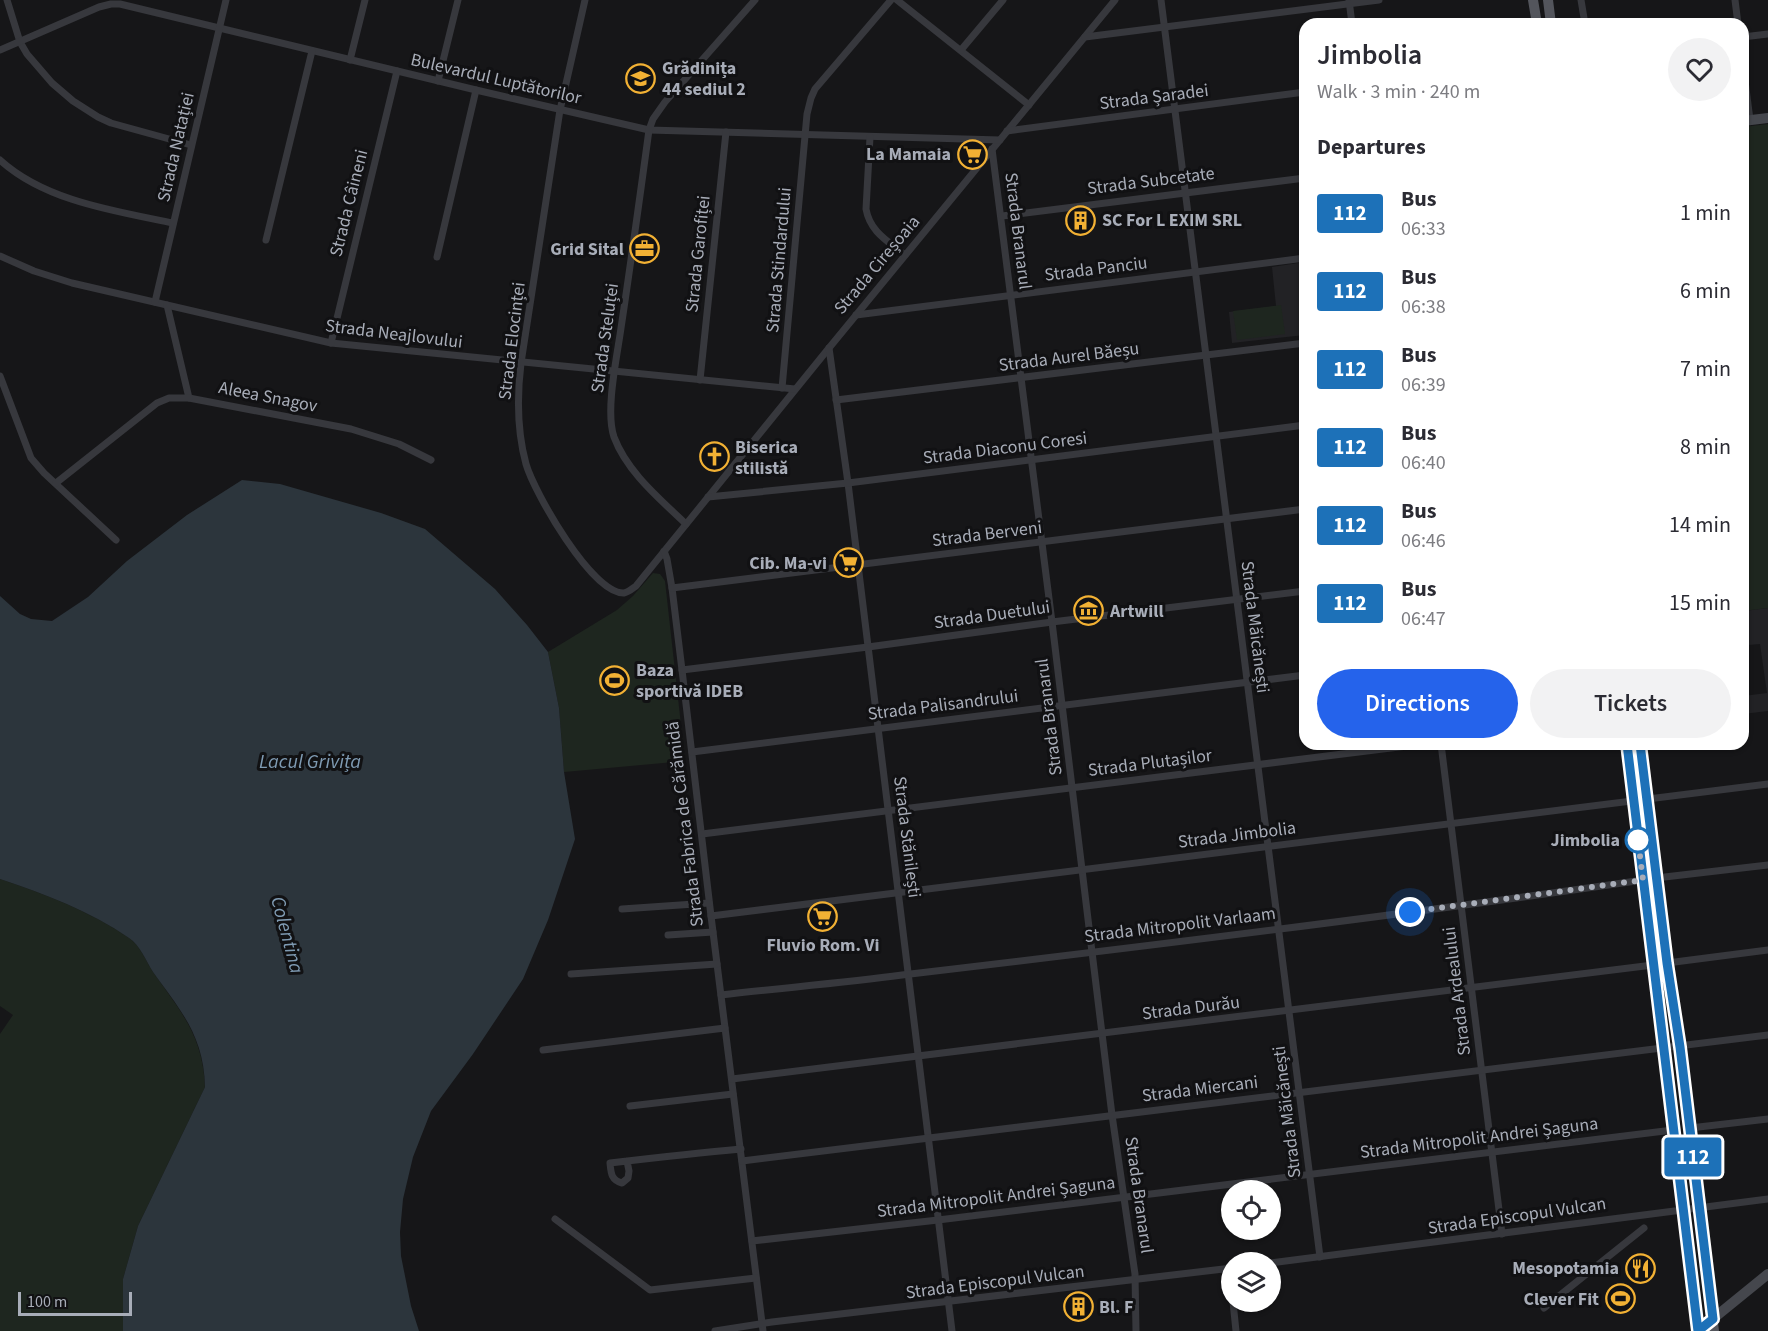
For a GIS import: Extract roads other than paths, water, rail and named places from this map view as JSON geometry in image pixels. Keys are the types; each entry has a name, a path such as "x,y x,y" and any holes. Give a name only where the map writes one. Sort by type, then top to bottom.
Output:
{"main road":[{"path":"1533,0 1535,18"},
{"path":"1548,0 1550,18"},
{"path":"1628,750 1698,1331"},
{"path":"1641,750 1667,963 1680,1047 1714,1331"}],"street":[{"path":"7,0 20,42 38,68 63,93 98,117 130,129 192,145"},
{"name":"Strada Natației","path":"155,302 226,0"},
{"path":"350,60 365,0"},
{"path":"438,81 458,0"},
{"name":"Strada Elocinței","path":"585,0 560,110 521,363 519,390 521,445 537,491 551,517 573,548 602,580 615,590 625,593 630,591 664,551"},
{"path":"649,130 653,119 665,102 754,0"},
{"name":"Strada Stindardului","path":"782,388 808,106 815,89 891,0"},
{"path":"897,0 1029,105"},
{"path":"960,50 1003,0"},
{"name":"Strada Cireșoaia","path":"664,551 1115,0"},
{"name":"Strada Măicănești","path":"1161,0 1320,1257"},
{"path":"1085,37 1379,0"},
{"path":"1581,0 1584,18"},
{"path":"1735,0 1737,18"},
{"path":"1349,2 1351,18"},
{"name":"Bulevardul Luptătorilor","path":"0,50 98,4 120,4 649,130 1000,140"},
{"path":"1749,36 1768,34"},
{"path":"266,240 312,51"},
{"name":"Strada Câineni","path":"331,343 397,71"},
{"path":"437,257 476,90"},
{"name":"Strada Șaradei","path":"1007,132 1299,93"},
{"path":"1749,121 1768,118"},
{"name":"Strada Steluței","path":"649,130 610,419 615,440 638,476 686,524"},
{"name":"Strada Garofiței","path":"700,380 726,132"},
{"path":"870,137 867,218 873,229 905,255"},
{"name":"Strada Branarul","path":"992,149 1053,622 1112,1115 1136,1281 1136,1331"},
{"path":"0,160 31,183 63,196 173,223"},
{"name":"Strada Subcetate","path":"1002,216 1299,179"},
{"name":"Strada Neajlovului","path":"0,256 52,277 331,343 795,389"},
{"name":"Strada Panciu","path":"856,315 1299,259"},
{"path":"167,305 189,398"},
{"name":"Strada Aurel Băeșu","path":"836,400 1299,344"},
{"name":"Strada Stănilești","path":"829,348 848,483 952,1331"},
{"path":"0,376 31,458 116,540"},
{"name":"Aleea Snagov","path":"56,483 157,403 169,398 189,398 351,429 399,444 431,460"},
{"name":"Strada Diaconu Coresi","path":"708,497 848,483 1299,426"},
{"name":"Strada Berveni","path":"672,588 1299,509"},
{"name":"Strada Fabrica de Cărămidă","path":"664,551 672,588 721,995 722,1028 732,1079 762,1327"},
{"name":"Strada Duetului","path":"682,670 1299,592"},
{"name":"Strada Palisandrului","path":"692,752 1299,676"},
{"name":"Strada Plutașilor","path":"702,834 1374,750"},
{"name":"Strada Ardealului","path":"1442,750 1502,1234"},
{"name":"Strada Jimbolia","path":"711,916 1768,784"},
{"path":"1656,878 1768,865"},
{"name":"Strada Mitropolit Varlaam","path":"721,995 1092,952 1643,880"},
{"path":"622,909 709,903"},
{"path":"668,935 713,932"},
{"path":"1667,963 1768,950"},
{"path":"571,974 717,964"},
{"name":"Strada Durău","path":"732,1079 1653,965"},
{"path":"543,1050 722,1028"},
{"name":"Strada Miercani","path":"742,1161 1768,1035"},
{"path":"630,1106 734,1094"},
{"path":"1690,1128 1768,1119"},
{"name":"Strada Mitropolit Andrei Șaguna","path":"752,1241 1673,1130"},
{"path":"627,1161 741,1149"},
{"name":"Strada Episcopul Vulcan","path":"1281,1262 1768,1199"},
{"path":"555,1219 650,1290 756,1278"},
{"path":"1544,1308 1644,1228"},
{"name":"Strada Episcopul Vulcan","path":"715,1331 1221,1269"},
{"path":"1698,1331 1768,1274"},
{"path":"1234,1312 1236,1331"}],"water":[{"name":"Lacul Grivița","path":"242,480 280,484 381,513 425,529 495,589 548,652 559,708 564,772 575,839 548,920 523,979 473,1054 431,1111 413,1157 403,1199 400,1232 401,1256 411,1306 419,1331 123,1331 123,1279 138,1226 205,1087 200,1053 189,1025 133,941 83,911 0,879 0,596 20,614 31,619 52,621 88,597 127,561 187,515"}],"place":[{"name":"Grădinița 44 sediul 2","path":"641,78"},
{"name":"La Mamaia","path":"972,154"},
{"name":"SC For L EXIM SRL","path":"1081,220"},
{"name":"Grid Sital","path":"645,249"},
{"name":"Biserica stilistă","path":"714,457"},
{"name":"Cib. Ma-vi","path":"848,563"},
{"name":"Artwill","path":"1089,611"},
{"name":"Baza sportivă IDEB","path":"615,680"},
{"name":"Jimbolia","path":"1638,840"},
{"name":"Fluvio Rom. Vi","path":"823,916"},
{"name":"Mesopotamia","path":"1640,1268"},
{"name":"Clever Fit","path":"1620,1299"},
{"name":"Bl. F","path":"1078,1307"}],"water label":[{"name":"Colentina","path":"287,935"}]}
